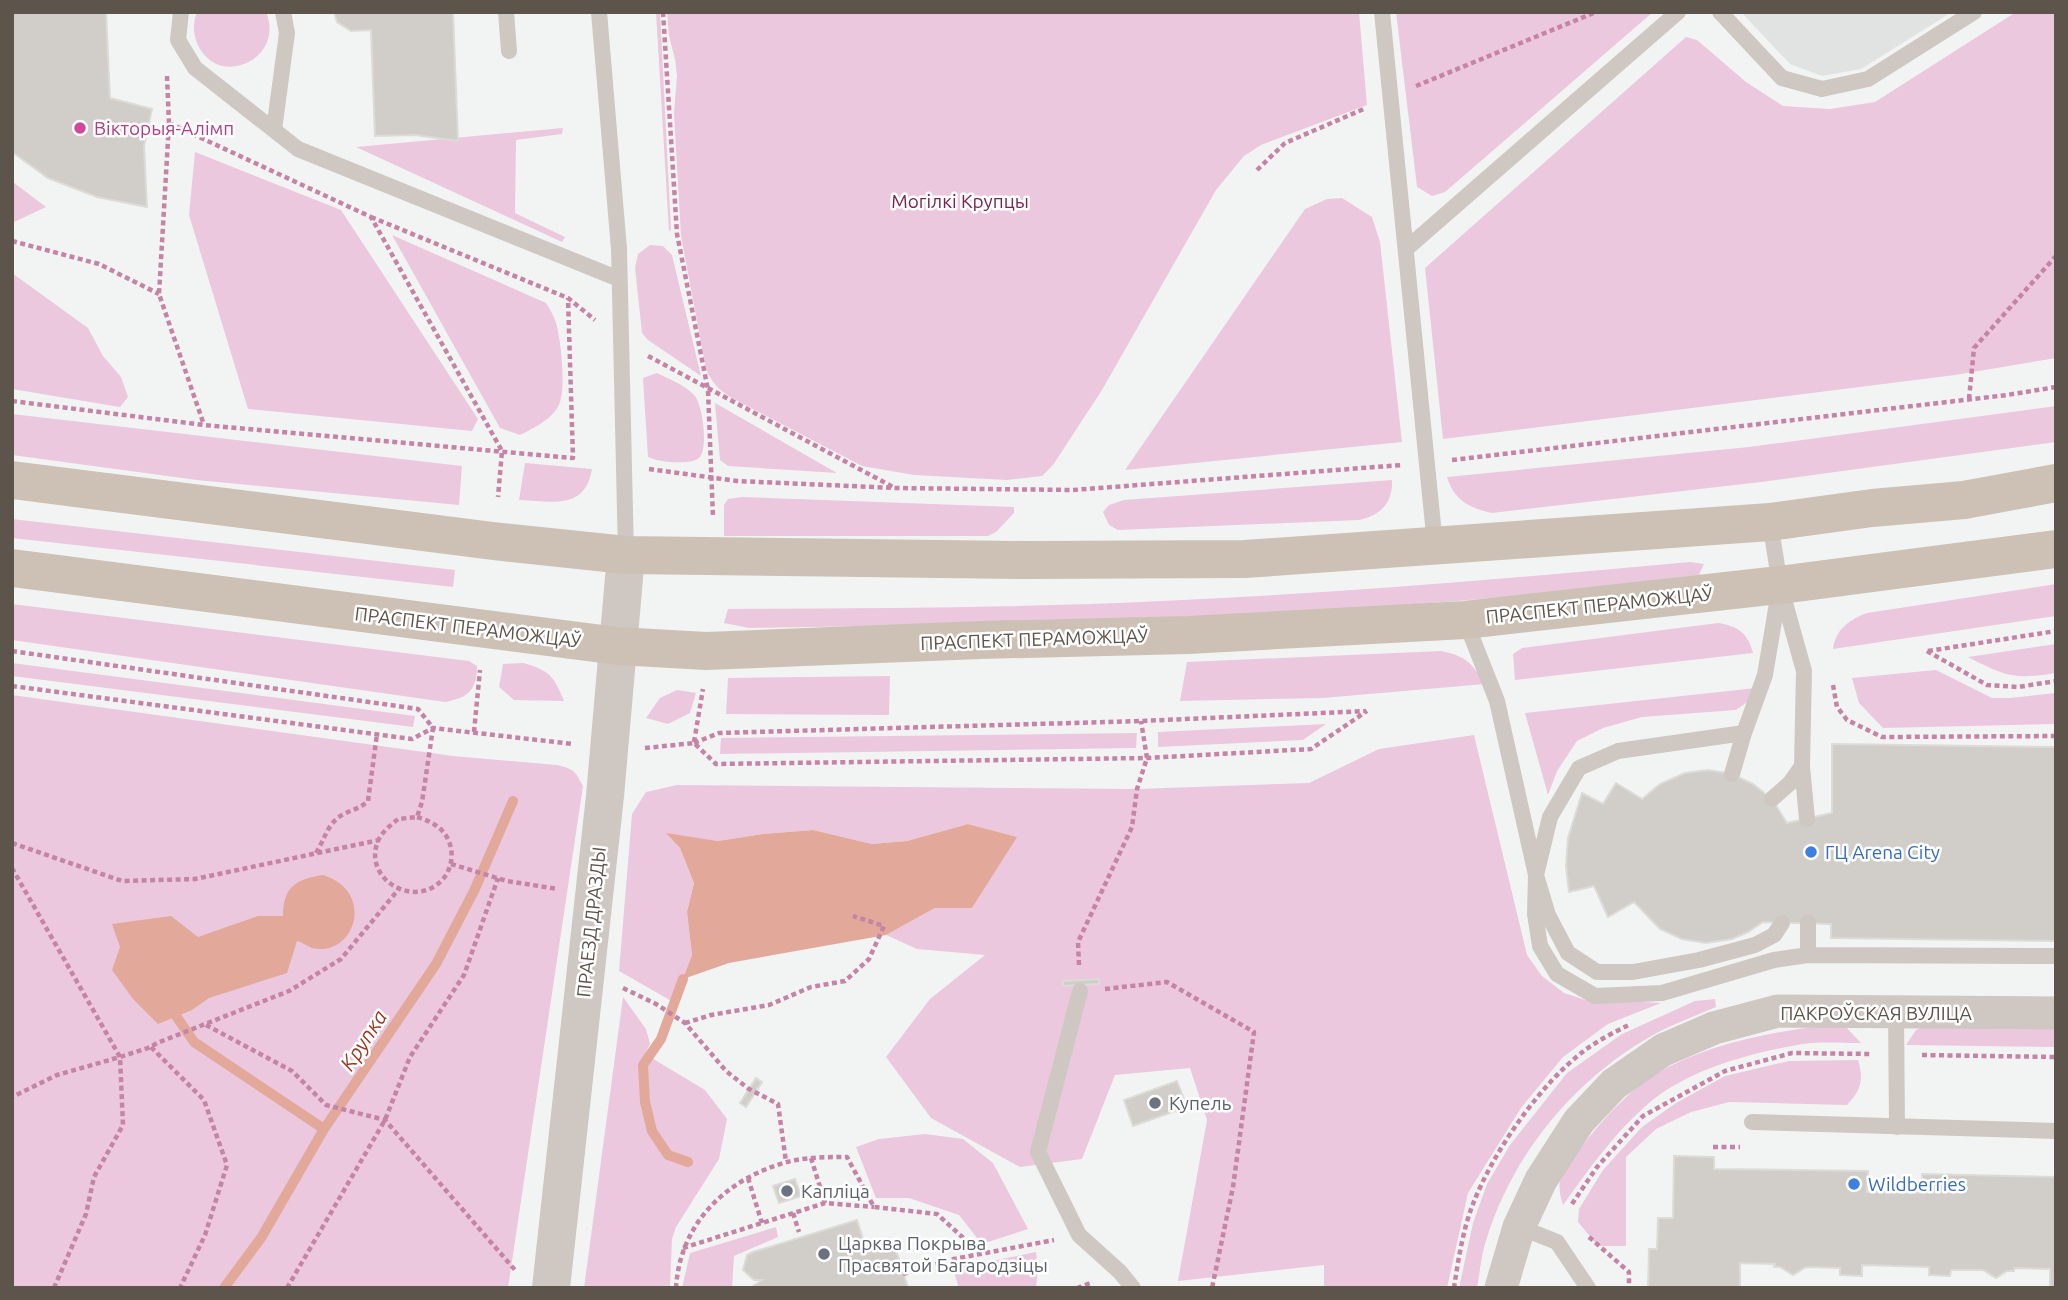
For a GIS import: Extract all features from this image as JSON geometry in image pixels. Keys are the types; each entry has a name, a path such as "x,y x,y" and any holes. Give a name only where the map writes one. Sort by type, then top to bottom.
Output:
{"main road":[{"path":"12,481 626,555 1013,559 1245,559 1770,522 1872,508 1964,500 2056,483"},
{"name":"ПРАСПЕКТ ПЕРАМОЖЦАЎ","path":"12,568 618,646 706,651 1188,635 1465,620 1780,585 2056,549"}],"street":[{"name":"ПРАЕЗД ДРАЗДЫ","path":"534,1280 606,796 626,555"},
{"name":"ПАКРОЎСКАЯ ВУЛІЦА","path":"1501,1288 1519,1227 1541,1180 1579,1121 1614,1084 1663,1050 1714,1028 1778,1011 2056,1013"}],"lane":[{"path":"181,12 178,40 195,68 298,149 619,279"},
{"path":"274,130 287,33 283,12"},
{"path":"506,12 509,51"},
{"path":"588,12 600,19 619,249 626,555"},
{"path":"1382,12 1435,545"},
{"path":"1406,249 1678,12"},
{"path":"1720,12 1782,78 1822,89 1868,79 1974,12"},
{"path":"1770,522 1780,585 1804,671 1802,766 1807,819"},
{"path":"1732,774 1765,675 1780,585"},
{"path":"1465,620 1497,701 1536,875 1548,915 1568,953 1597,972 1633,972 1755,945 1774,935 1782,923"},
{"path":"1744,733 1618,751 1579,768 1550,817 1536,875 1535,914 1540,946 1557,974 1595,996 1662,993 1774,960 1808,955 2056,956"},
{"path":"1772,799 1790,783 1802,766"},
{"path":"1808,923 1808,955"},
{"path":"1080,991 1038,1152 1079,1235 1120,1272 1133,1288"},
{"path":"1896,1012 1897,1127"},
{"path":"1752,1122 2056,1131"},
{"path":"1519,1227 1557,1242 1588,1288"}],"path":[{"path":"663,12 677,234 708,390 713,517"},
{"path":"1257,170 1285,143 1596,12"},
{"path":"167,67 169,122 159,294 204,425"},
{"path":"169,122 371,217 502,451 498,497"},
{"path":"12,241 99,264 159,294"},
{"path":"1969,399 1974,348 2056,256"},
{"path":"12,401 204,425 573,458 568,298"},
{"path":"648,469 737,481"},
{"path":"2056,631 1927,651 1987,685 2018,687 2056,681"},
{"path":"12,651 418,709 433,728 422,802 417,817"},
{"path":"474,732 480,670"},
{"path":"1832,681 1837,707 1847,720 1882,737 2056,736"},
{"path":"12,686 412,739 433,728 579,745"},
{"path":"694,743 704,690"},
{"path":"634,749 694,743 719,733 1142,721 1367,711 1311,749 1147,758 716,764 694,743"},
{"path":"1079,967 1078,942 1132,827 1137,789 1147,758 1142,721"},
{"path":"316,853 324,833 339,816 369,801 377,734"},
{"path":"12,843 122,881 195,879 379,840 398,819 417,817 440,828 448,839 452,851 451,864 445,877 436,886 411,893 398,890 388,884 381,874 377,863 379,840"},
{"path":"451,864 498,878 567,891"},
{"path":"12,868 120,1057 123,1125 94,1177 86,1214 54,1288"},
{"path":"287,1288 385,1120 410,1057 464,975 498,878"},
{"path":"12,1097 57,1075 151,1047 289,991 341,959 398,890"},
{"path":"685,1023 711,1015 769,1005 811,987 845,981 869,959 884,926 853,916"},
{"path":"1080,991 1167,982 1254,1032 1233,1187 1212,1288"},
{"path":"629,990 685,1023 726,1071 749,1089 778,1104 786,1162"},
{"path":"205,1025 292,1071 326,1105 385,1120 534,1280"},
{"path":"151,1047 204,1100 228,1165 205,1235 180,1288"},
{"path":"1454,1288 1472,1207 1487,1173 1506,1140 1555,1076"},
{"path":"676,1288 682,1248 702,1216 722,1194 748,1178 786,1162 847,1157 874,1207"},
{"path":"811,1158 825,1203"},
{"path":"748,1178 762,1223"},
{"path":"682,1248 825,1203 937,1214 981,1254"},
{"path":"793,1213 799,1232"},
{"path":"903,1273 933,1264 1079,1235"},
{"path":"1587,1235 1629,1272 1629,1288"}],"shaded area":[{"path":"1741,12 1952,12 1861,69 1822,76 1790,64"},
{"path":"968,824 1017,837 972,908 935,908 886,935 729,963 683,979 692,955 687,912 694,883 680,848 666,833 718,841 813,830 872,844 907,841"},
{"path":"323,875 340,883 350,895 354,922 339,943 327,948 312,948 297,941 287,973 209,998 192,1010 158,1024 133,999 112,970 120,947 112,924 171,916 198,937 258,916 283,916 285,898 293,886 305,879"}],"green space":[{"path":"197,12 266,12 270,28 267,42 260,54 249,62 223,66 210,60 200,49 194,26"},
{"path":"656,12 660,12 671,229 669,232"},
{"name":"Могілкі Крупцы","path":"667,12 1359,12 1367,105 1261,145 1244,156 1216,190 1102,390 1053,465 1042,476 1007,480 914,475 862,466 732,398 716,386 708,374 681,236 674,113 677,76"},
{"path":"1396,12 1653,12 1445,192 1432,196 1417,187"},
{"path":"2016,12 2056,12 2056,358 1955,375 1443,439 1425,268 1686,37 1697,40 1746,82 1783,106 1830,109 1875,102"},
{"path":"563,128 562,134 516,140 515,213 565,237 562,242 356,147"},
{"path":"195,152 341,210 478,419 472,431 248,409 189,215"},
{"path":"13,182 46,207 12,223"},
{"path":"1342,198 1372,217 1380,242 1402,442 1125,470 1305,209 1327,199"},
{"path":"392,235 546,303 556,323 563,381 560,403 548,418 520,435 500,428"},
{"path":"650,245 663,246 672,255 701,376 648,340 642,333 635,268 638,254"},
{"path":"12,273 88,328 103,356 121,377 128,397 120,407 12,389"},
{"path":"657,373 686,388 697,400 702,416 704,444 700,457 696,460 674,462 648,457 643,378"},
{"path":"715,403 837,473 728,466 720,460"},
{"path":"2056,406 2056,442 1761,482 1492,513 1464,502 1454,492 1447,477 1749,447"},
{"path":"12,414 462,466 459,505 197,480 12,455"},
{"path":"525,463 592,469 588,482 575,498 555,502 519,500"},
{"path":"1392,480 1390,495 1384,507 1374,515 1359,520 1118,530 1109,525 1103,512 1109,505 1124,500"},
{"path":"742,497 1014,507 1014,513 996,532 988,536 724,536 724,505 728,499"},
{"path":"12,519 455,570 453,587 12,538"},
{"path":"1690,562 1704,564 1699,575 1518,596 1368,607 1014,623 749,628 724,623 728,609 1162,601 1427,585"},
{"path":"2056,584 2056,616 1833,649 1834,642 1844,626 1867,613"},
{"path":"12,604 469,661 477,666 477,675 469,692 445,702 12,640"},
{"path":"1718,623 1741,632 1748,640 1753,653 1515,680 1513,654 1522,648"},
{"path":"2056,644 2056,673 2010,675 1968,657"},
{"path":"1441,651 1468,661 1485,684 1323,698 1180,701 1187,662"},
{"path":"12,663 415,716 413,727 12,676"},
{"path":"523,663 550,675 564,701 514,700 499,687 503,664"},
{"path":"1936,670 1992,698 2056,693 2056,724 1883,728 1859,703 1852,678"},
{"path":"890,676 889,715 726,714 728,678"},
{"path":"1756,688 1753,698 1736,710 1642,717 1603,728 1577,741 1557,771 1548,795 1525,713"},
{"path":"677,690 696,693 690,713 668,724 646,718 660,698"},
{"path":"12,695 453,756 557,765 575,773 583,786 508,1288 12,1288"},
{"path":"1326,724 1303,740 1158,747 1158,732"},
{"path":"1137,733 1136,748 720,754 721,738"},
{"path":"1474,735 1527,955 1542,976 1564,993 1595,1003 1661,1003 1608,1024 1563,1057 1521,1108 1468,1193 1447,1288 1324,1288 1324,1265 1178,1281 1207,1120 1190,1068 1115,1075 1082,1159 1020,1167 931,1118 886,1057 930,999 985,955 917,949 886,935 935,908 972,908 1016,837 968,824 907,841 872,844 813,830 718,841 667,834 680,848 694,883 687,912 692,955 675,1003 619,971 632,814 646,792 677,785 1137,789 1309,783 1379,749"},
{"path":"623,997 646,1029 650,1044 645,1054 705,1090 727,1119 719,1159 676,1227 672,1239 670,1288 584,1288"},
{"path":"1715,999 1716,1007 1661,1031 1624,1053 1573,1097 1550,1122 1512,1178 1497,1209 1484,1247 1477,1288 1459,1288 1473,1223 1487,1184 1510,1145 1567,1073 1622,1034 1695,1001"},
{"path":"1825,1025 1845,1026 1861,1043 1812,1043 1778,1049 1719,1065 1682,1081 1649,1103 1625,1126 1563,1205 1560,1186 1567,1166 1608,1116 1647,1080 1676,1064 1717,1047 1759,1036"},
{"path":"1925,1026 2056,1028 2056,1047 1906,1045 1916,1030"},
{"path":"1858,1060 1860,1084 1847,1105 1729,1102 1691,1112 1656,1129 1626,1157 1626,1246 1598,1246 1578,1222 1579,1209 1603,1170 1642,1127 1676,1103 1725,1076 1789,1061"},
{"path":"925,1134 963,1139 993,1163 1028,1229 982,1244 959,1215 909,1198 876,1198 856,1147 879,1139"},
{"path":"776,1227 778,1237 734,1256 732,1288 682,1288 690,1253"},
{"path":"1036,1252 1036,1288 959,1288 953,1269"}],"building":[{"name":"Вікторыя-Алімп","path":"12,12 106,12 110,98 152,109 144,146 147,207 97,197 48,178 12,152"},
{"path":"334,12 453,12 458,141 415,135 375,136 371,30 351,31 337,22"},
{"name":"ГЦ Arena City","path":"1832,744 2056,747 2056,941 1831,938 1831,924 1763,922 1732,939 1706,943 1682,939 1660,929 1634,902 1608,917 1594,886 1569,892 1566,866 1568,838 1582,793 1603,804 1616,783 1642,799 1660,784 1685,773 1708,770 1732,774 1753,784 1772,799 1787,823 1832,813"},
{"path":"1099,979 1099,984 1063,986 1063,981"},
{"path":"756,1078 762,1082 746,1107 740,1103"},
{"name":"Купель","path":"1177,1081 1187,1107 1133,1126 1124,1100"},
{"path":"1674,1156 1714,1157 1714,1169 1868,1171 1867,1192 1922,1193 1922,1174 2056,1177 2056,1288 2050,1288 2050,1269 2014,1268 2014,1271 2007,1271 1996,1278 1983,1270 1951,1270 1950,1276 1929,1275 1929,1267 1862,1265 1862,1276 1840,1275 1840,1268 1806,1267 1793,1275 1780,1267 1774,1267 1775,1264 1740,1263 1740,1288 1648,1288 1649,1249 1657,1249 1658,1218 1673,1218"},
{"name":"Капліца","path":"795,1179 801,1196 779,1203 773,1186"},
{"name":"Царква Покрыва Прасвятой Багародзіцы","path":"857,1220 865,1245 889,1238 890,1241 893,1240 908,1288 750,1288 762,1280 754,1280 743,1270 747,1255"}],"waterway":[{"name":"Крупка","path":"224,1288 261,1238 324,1129 436,964 474,891 513,801"},
{"path":"683,979 661,1039 643,1065 645,1102 652,1131 668,1155 688,1162"},
{"path":"176,1004 176,1016 194,1042 324,1129"}],"place":[{"name":"Вікторыя-Алімп","path":"80,128"},
{"name":"ГЦ Arena City","path":"1811,852"},
{"name":"Купель","path":"1155,1103"},
{"name":"Wildberries","path":"1854,1184"},
{"name":"Капліца","path":"787,1191"},
{"name":"Царква Покрыва Прасвятой Багародзіцы","path":"824,1254"}]}
